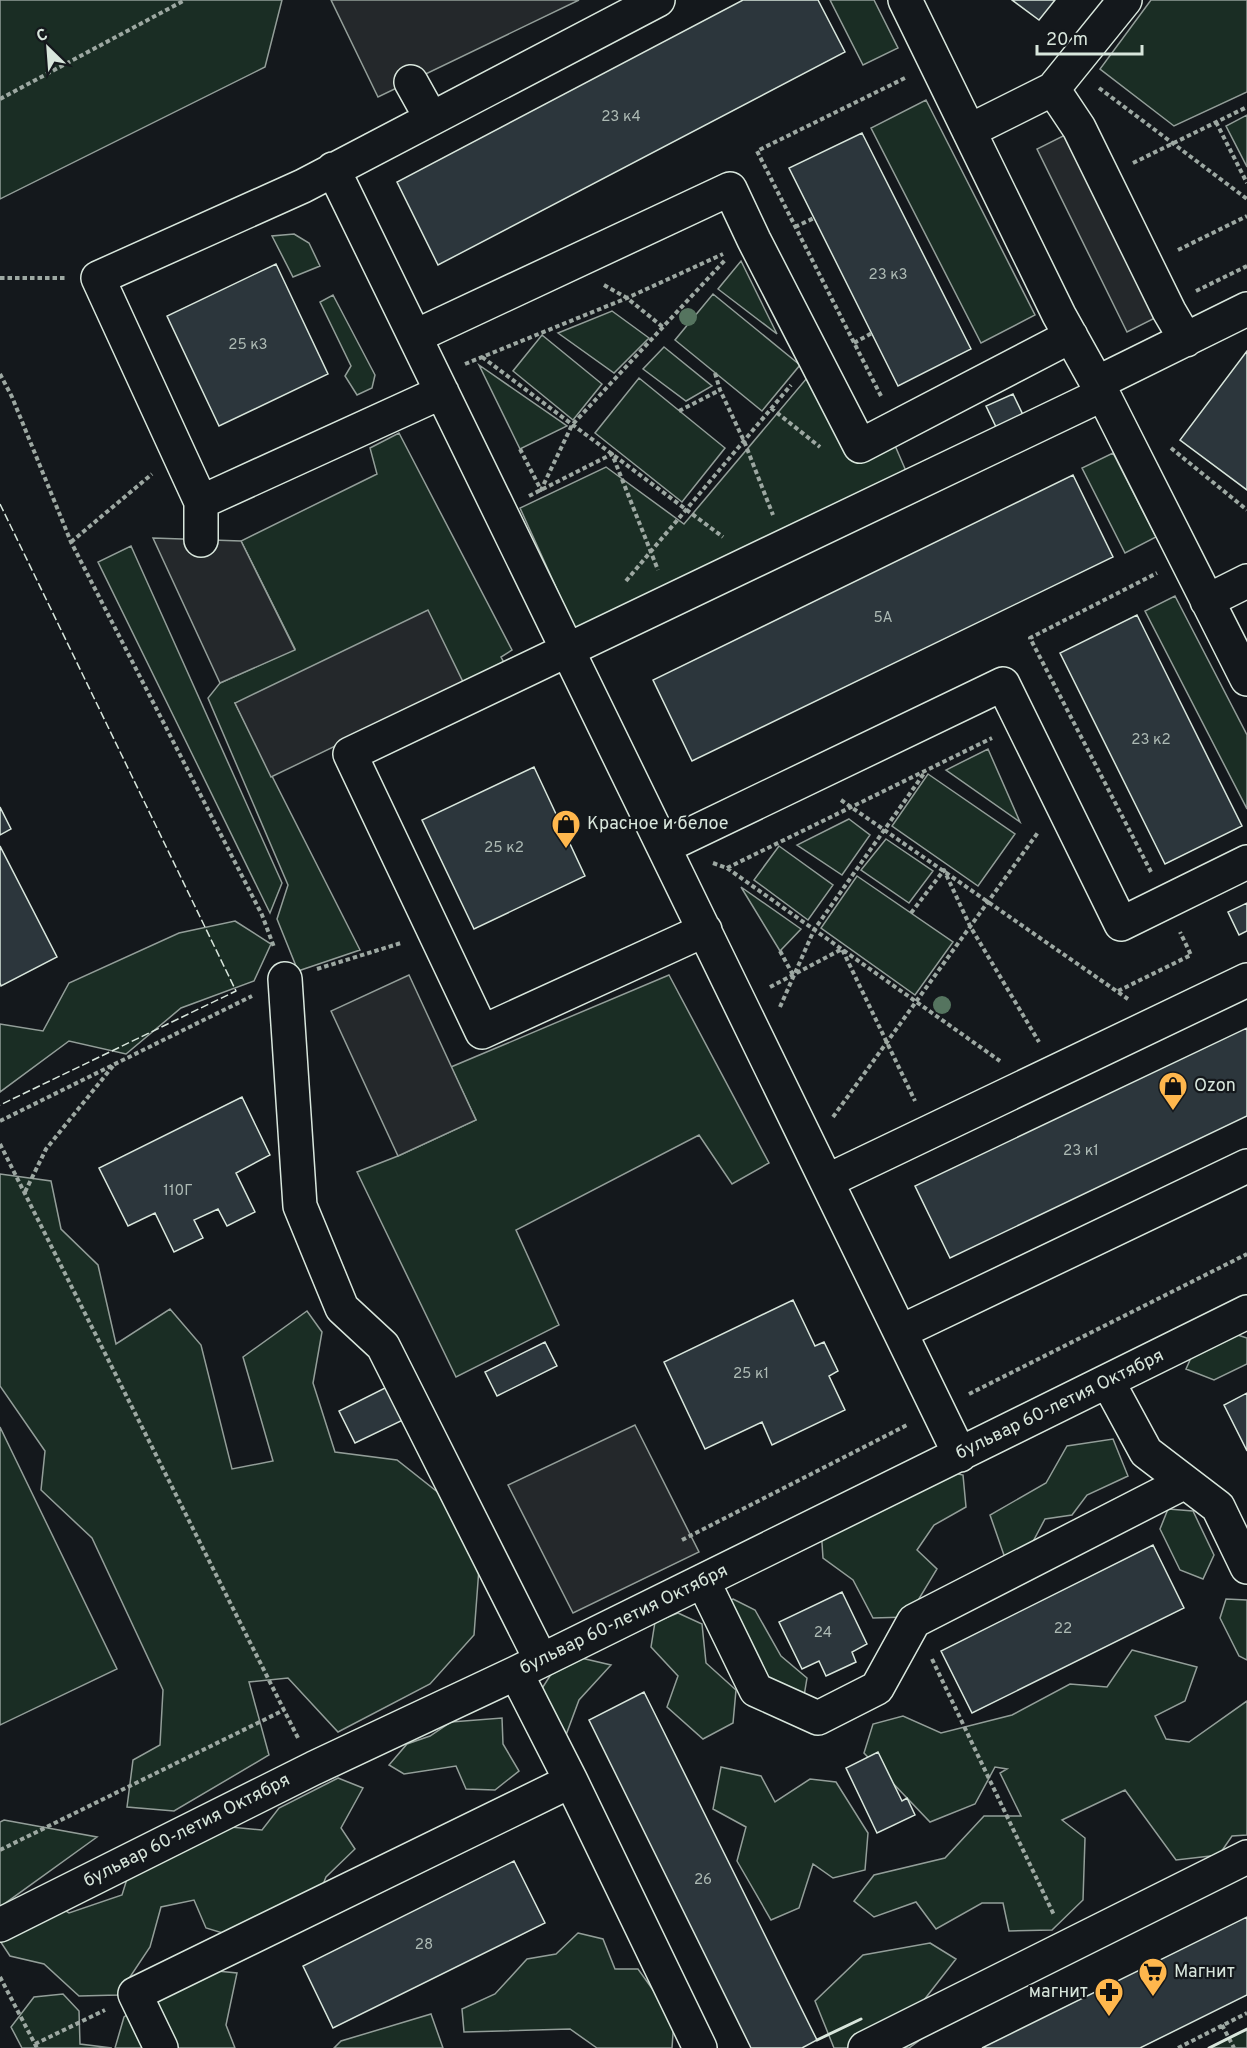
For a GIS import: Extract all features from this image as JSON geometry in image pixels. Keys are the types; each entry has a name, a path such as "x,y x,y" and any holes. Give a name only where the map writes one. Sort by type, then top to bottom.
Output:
{"street":[{"path":"201,540 201,502 98,278 303,186 658,0"},
{"path":"905,0 1071,336 1100,388 1247,679"},
{"path":"969,131 1062,78 1125,0"},
{"path":"1062,78 1079,128 1169,311 1186,340"},
{"path":"411,82 431,118"},
{"path":"333,169 960,1455"},
{"path":"416,336 730,189 860,446 1071,336"},
{"path":"705,930 482,1032 347,748 568,651 786,546 1100,388 1247,309"},
{"path":"201,502 438,384"},
{"path":"1207,601 1247,581"},
{"path":"664,847 1003,684 1121,924 1247,862"},
{"path":"285,979 300,1206 342,1308 383,1346 529,1667 571,1781 700,2048"},
{"path":"827,1181 1247,980"},
{"path":"900,1332 1247,1166"},
{"name":"бульвар 60-летия Октября","path":"0,1925 314,1768 529,1667 1247,1312"},
{"path":"1108,1382 1146,1452 1218,1507 1247,1567"},
{"path":"703,1581 756,1690 818,1718 877,1688 914,1622 1185,1482"},
{"path":"161,2048 135,1994 571,1781"},
{"path":"865,2048 1247,1857"}],"path":[{"path":"0,99 185,0"},
{"path":"886,405 757,151 935,63"},
{"path":"1062,78 1173,143 1247,199"},
{"path":"1131,165 1247,107"},
{"path":"1216,122 1247,183"},
{"path":"1182,261 1177,251 1247,216"},
{"path":"795,227 814,218"},
{"path":"438,384 482,357 725,256 664,328 572,425 541,490"},
{"path":"1191,294 1247,266"},
{"path":"0,278 98,278"},
{"path":"1192,280 1197,291"},
{"path":"602,284 627,298 664,328"},
{"path":"854,343 872,333"},
{"path":"482,357 755,561"},
{"path":"715,373 720,390 744,441 786,546"},
{"path":"0,374 12,397 71,542 262,915 285,979"},
{"path":"621,587 796,379"},
{"path":"679,411 720,390"},
{"path":"1167,445 1247,510"},
{"path":"520,449 541,490"},
{"path":"71,542 178,452"},
{"path":"499,511 612,454"},
{"path":"612,454 652,551 669,602"},
{"path":"1156,883 1030,638 1187,558"},
{"path":"983,742 727,868 916,1002 1044,1077"},
{"path":"763,1050 814,930 926,771"},
{"path":"810,777 1161,1022"},
{"path":"811,1148 1041,828"},
{"path":"911,913 944,870"},
{"path":"944,870 1044,1077"},
{"path":"0,1121 285,979 435,932"},
{"path":"739,1002 842,949"},
{"path":"842,949 930,1131"},
{"path":"780,951 793,976"},
{"path":"1118,992 1191,955"},
{"path":"24,1193 46,1149 115,1064"},
{"path":"0,1144 314,1768"},
{"path":"914,1622 1068,1946"},
{"path":"0,1850 284,1710"},
{"path":"0,1977 36,2046 135,1994"},
{"path":"1178,2048 1247,2013"},
{"path":"1222,2025 1234,2048"}],"green space":[{"path":"0,0 282,0 265,67 0,199"},
{"path":"830,0 874,0 898,48 863,65"},
{"path":"1151,0 1247,0 1247,92 1174,126 1100,69"},
{"path":"926,100 1035,315 981,343 871,128"},
{"path":"1247,115 1247,167 1226,126"},
{"path":"294,234 309,243 320,266 293,277 272,236"},
{"path":"741,261 777,334 718,289"},
{"path":"713,294 800,365 762,411 675,340"},
{"path":"333,295 375,375 372,388 357,395 345,376 351,366 320,302"},
{"path":"612,311 649,338 614,373 558,333"},
{"path":"542,335 602,384 573,420 513,371"},
{"path":"664,347 712,386 686,401 643,369"},
{"path":"479,365 567,426 520,449"},
{"path":"812,372 852,456 893,441 909,478 575,629 520,508 606,467 684,524"},
{"path":"639,378 725,448 682,502 595,433"},
{"path":"399,433 512,650 501,657 518,688 235,703 360,950 298,971 277,919 288,885 208,698 220,683 295,649 241,541 377,474 370,448"},
{"path":"1113,453 1156,537 1125,553 1082,468"},
{"path":"131,546 282,883 270,913 98,562"},
{"path":"1175,596 1247,735 1247,809 1145,611"},
{"path":"988,749 1020,822 946,770"},
{"path":"928,774 1015,834 978,886 892,826"},
{"path":"849,819 870,835 842,875 797,845"},
{"path":"886,839 933,871 909,903 861,870"},
{"path":"779,846 833,885 808,920 754,880"},
{"path":"857,876 953,942 915,995 821,928"},
{"path":"741,887 801,929 780,951"},
{"path":"235,921 271,944 254,981 181,1008 126,1054 69,1041 0,1092 0,1024 43,1031 69,983 179,933"},
{"path":"669,975 769,1163 732,1184 699,1135 516,1230 559,1325 456,1377 357,1172 476,1120 451,1067"},
{"path":"0,1174 51,1181 61,1229 98,1265 116,1344 170,1309 201,1345 232,1469 273,1461 243,1357 307,1311 322,1332 313,1383 335,1452 397,1460 440,1494 480,1555 474,1635 430,1684 338,1732 288,1678 249,1682 269,1755 174,1811 127,1807 133,1760 160,1745 163,1690 92,1538 41,1490 45,1451 0,1386"},
{"path":"1222,1330 1247,1338 1247,1364 1214,1380 1186,1369 1198,1342"},
{"path":"0,1427 117,1669 0,1725"},
{"path":"1113,1439 1128,1476 1087,1495 1072,1515 1045,1519 1029,1549 1005,1558 990,1515 1046,1483 1067,1446"},
{"path":"916,1464 963,1475 966,1507 934,1525 917,1550 937,1569 908,1617 873,1618 853,1580 823,1558 821,1528"},
{"path":"1168,1509 1193,1511 1214,1555 1203,1579 1180,1570 1160,1529"},
{"path":"733,1599 755,1610 781,1656 807,1678 803,1702 768,1713 720,1605"},
{"path":"1226,1599 1247,1600 1247,1660 1239,1656 1220,1618"},
{"path":"678,1613 702,1624 706,1663 736,1690 733,1723 703,1739 667,1707 678,1676 651,1647 655,1622"},
{"path":"1132,1650 1197,1667 1185,1701 1155,1716 1166,1739 1189,1742 1247,1701 1247,1835 1232,1836 1219,1855 1176,1860 1125,1790 1062,1820 1085,1838 1083,1900 1052,1930 1009,1931 1003,1903 982,1903 936,1929 916,1902 874,1917 854,1901 874,1875 945,1858 984,1816 1021,1816 1000,1773 1007,1769 995,1767 975,1804 930,1822 864,1753 873,1724 903,1716 941,1733 1012,1715 1070,1684 1107,1687"},
{"path":"564,1654 611,1665 579,1700 566,1735 543,1739 539,1693"},
{"path":"502,1718 503,1744 519,1771 495,1790 466,1789 456,1766 404,1774 389,1765 407,1744 430,1736 451,1722"},
{"path":"721,1767 761,1776 775,1802 810,1779 836,1782 868,1833 865,1870 833,1878 813,1864 799,1908 771,1920 737,1861 746,1827 713,1809"},
{"path":"338,1778 363,1788 341,1828 355,1849 326,1877 312,1912 259,1944 206,1928 194,1900 161,1907 150,1947 118,1995 79,1996 44,1964 10,1956 0,1941 41,1895 69,1913 122,1895 131,1866 210,1825 262,1830 279,1808"},
{"path":"4,1820 97,1837 0,1907 0,1822"},
{"path":"578,1933 603,1939 615,1969 638,1969 674,2019 672,2048 597,2048 570,2029 464,2032 462,2009 495,1994 527,1959 556,1954"},
{"path":"930,1943 956,1959 924,2000 932,2031 909,2048 834,2048 815,2001 863,1955"},
{"path":"217,1971 237,1973 226,2025 235,2048 115,2048 124,2017 167,1988"},
{"path":"63,1994 79,2011 80,2044 112,2048 22,2048 11,2027 34,1997"},
{"path":"431,2014 443,2048 334,2048 341,2041"},
{"path":"1247,2029 1247,2048 1209,2048"}],"shaded area":[{"path":"331,0 579,0 378,97"},
{"path":"1079,128 1169,311 1127,332 1037,149"},
{"path":"153,538 241,541 295,650 220,683"},
{"path":"428,610 464,684 271,777 235,703"},
{"path":"409,975 476,1120 398,1156 331,1011"},
{"path":"635,1425 699,1552 573,1613 508,1485"}],"building":[{"path":"743,0 818,0 845,52 438,265 397,182"},
{"path":"1012,0 1055,0 1039,20"},
{"path":"862,133 971,349 898,386 789,168"},
{"path":"276,264 328,374 219,426 167,316"},
{"path":"1247,351 1247,490 1180,440"},
{"path":"1013,394 1024,417 997,429 986,406"},
{"path":"1073,475 1113,557 692,761 653,680"},
{"path":"1137,615 1242,826 1165,864 1060,653"},
{"path":"534,767 585,876 474,929 422,820"},
{"path":"0,807 11,829 0,835"},
{"path":"0,846 57,957 1,986 0,983"},
{"path":"1247,903 1247,931 1239,935 1228,912"},
{"path":"1247,1028 1247,1116 950,1258 915,1186"},
{"path":"242,1097 270,1155 236,1173 255,1212 227,1226 218,1209 194,1220 203,1238 174,1252 155,1213 128,1226 99,1168"},
{"path":"793,1300 815,1346 824,1342 838,1371 829,1376 845,1410 772,1445 762,1422 705,1449 664,1362"},
{"path":"545,1342 557,1366 497,1396 485,1372"},
{"path":"387,1387 403,1420 355,1443 339,1411"},
{"path":"1247,1393 1247,1451 1224,1405"},
{"path":"1153,1545 1184,1608 972,1713 941,1651"},
{"path":"842,1592 867,1644 852,1652 856,1662 826,1676 819,1661 802,1669 779,1622"},
{"path":"644,1692 817,2040 802,2048 751,2048 589,1720"},
{"path":"878,1752 902,1801 907,1798 915,1815 877,1833 846,1768"},
{"path":"514,1861 545,1923 333,2028 303,1966"},
{"path":"1247,1917 1247,1995 1140,2048 982,2048"},
{"path":"1247,1917 1247,1995 1140,2048 982,2048"}],"fence":[{"path":"0,504 236,991 0,1105"}],"wall":[{"path":"817,2040 861,2019"},
{"path":"1209,2048 1247,2029"}],"place":[{"name":"Красное и белое","path":"566,850"},
{"name":"Ozon","path":"1173,1112"},
{"name":"Магнит","path":"1153,1998"},
{"name":"магнит","path":"1109,2018"}]}
